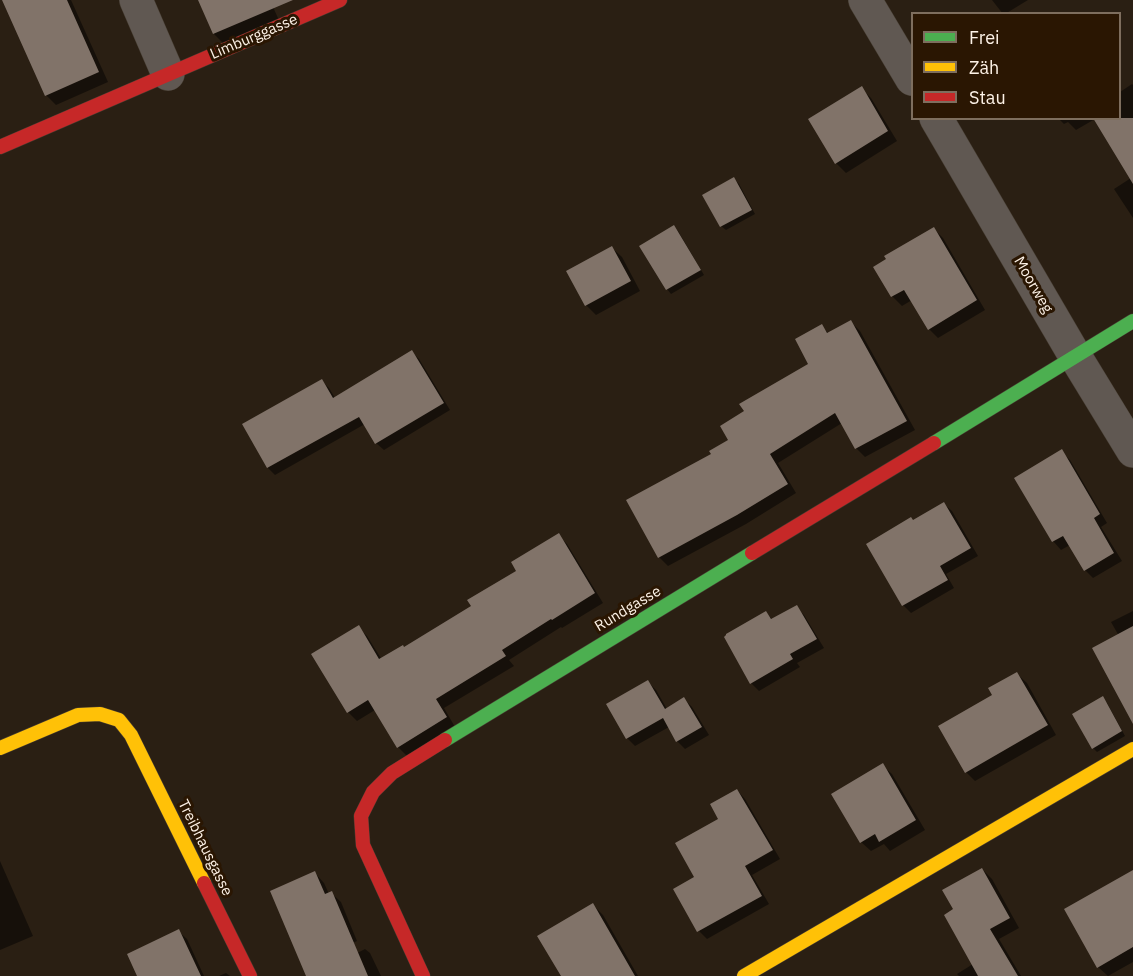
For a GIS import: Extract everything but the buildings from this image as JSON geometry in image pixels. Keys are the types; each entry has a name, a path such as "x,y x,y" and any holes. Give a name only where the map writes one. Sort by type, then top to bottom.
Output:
{"street":[{"path":"136,0 168,74"},
{"name":"Limburggasse","path":"0,147 340,0"},
{"path":"865,0 911,77"},
{"name":"Moorweg","path":"937,120 1133,451"},
{"name":"Rundgasse","path":"423,976 363,845 361,816 373,792 392,773 1133,321"},
{"name":"Treibhausgasse","path":"0,748 78,715 100,714 119,720 131,735 250,976"},
{"path":"744,976 1133,749"}],"traffic: fast":[{"path":"934,443 1133,321"},
{"path":"445,740 752,553"}],"traffic: slow":[{"path":"0,748 78,715 100,714 119,720 131,735 204,883"},
{"path":"744,976 1133,749"}],"traffic: jam":[{"path":"0,147 340,0"},
{"path":"752,553 934,443"},
{"path":"423,976 363,845 361,816 373,792 392,773 445,740"},
{"path":"204,883 250,976"}]}
